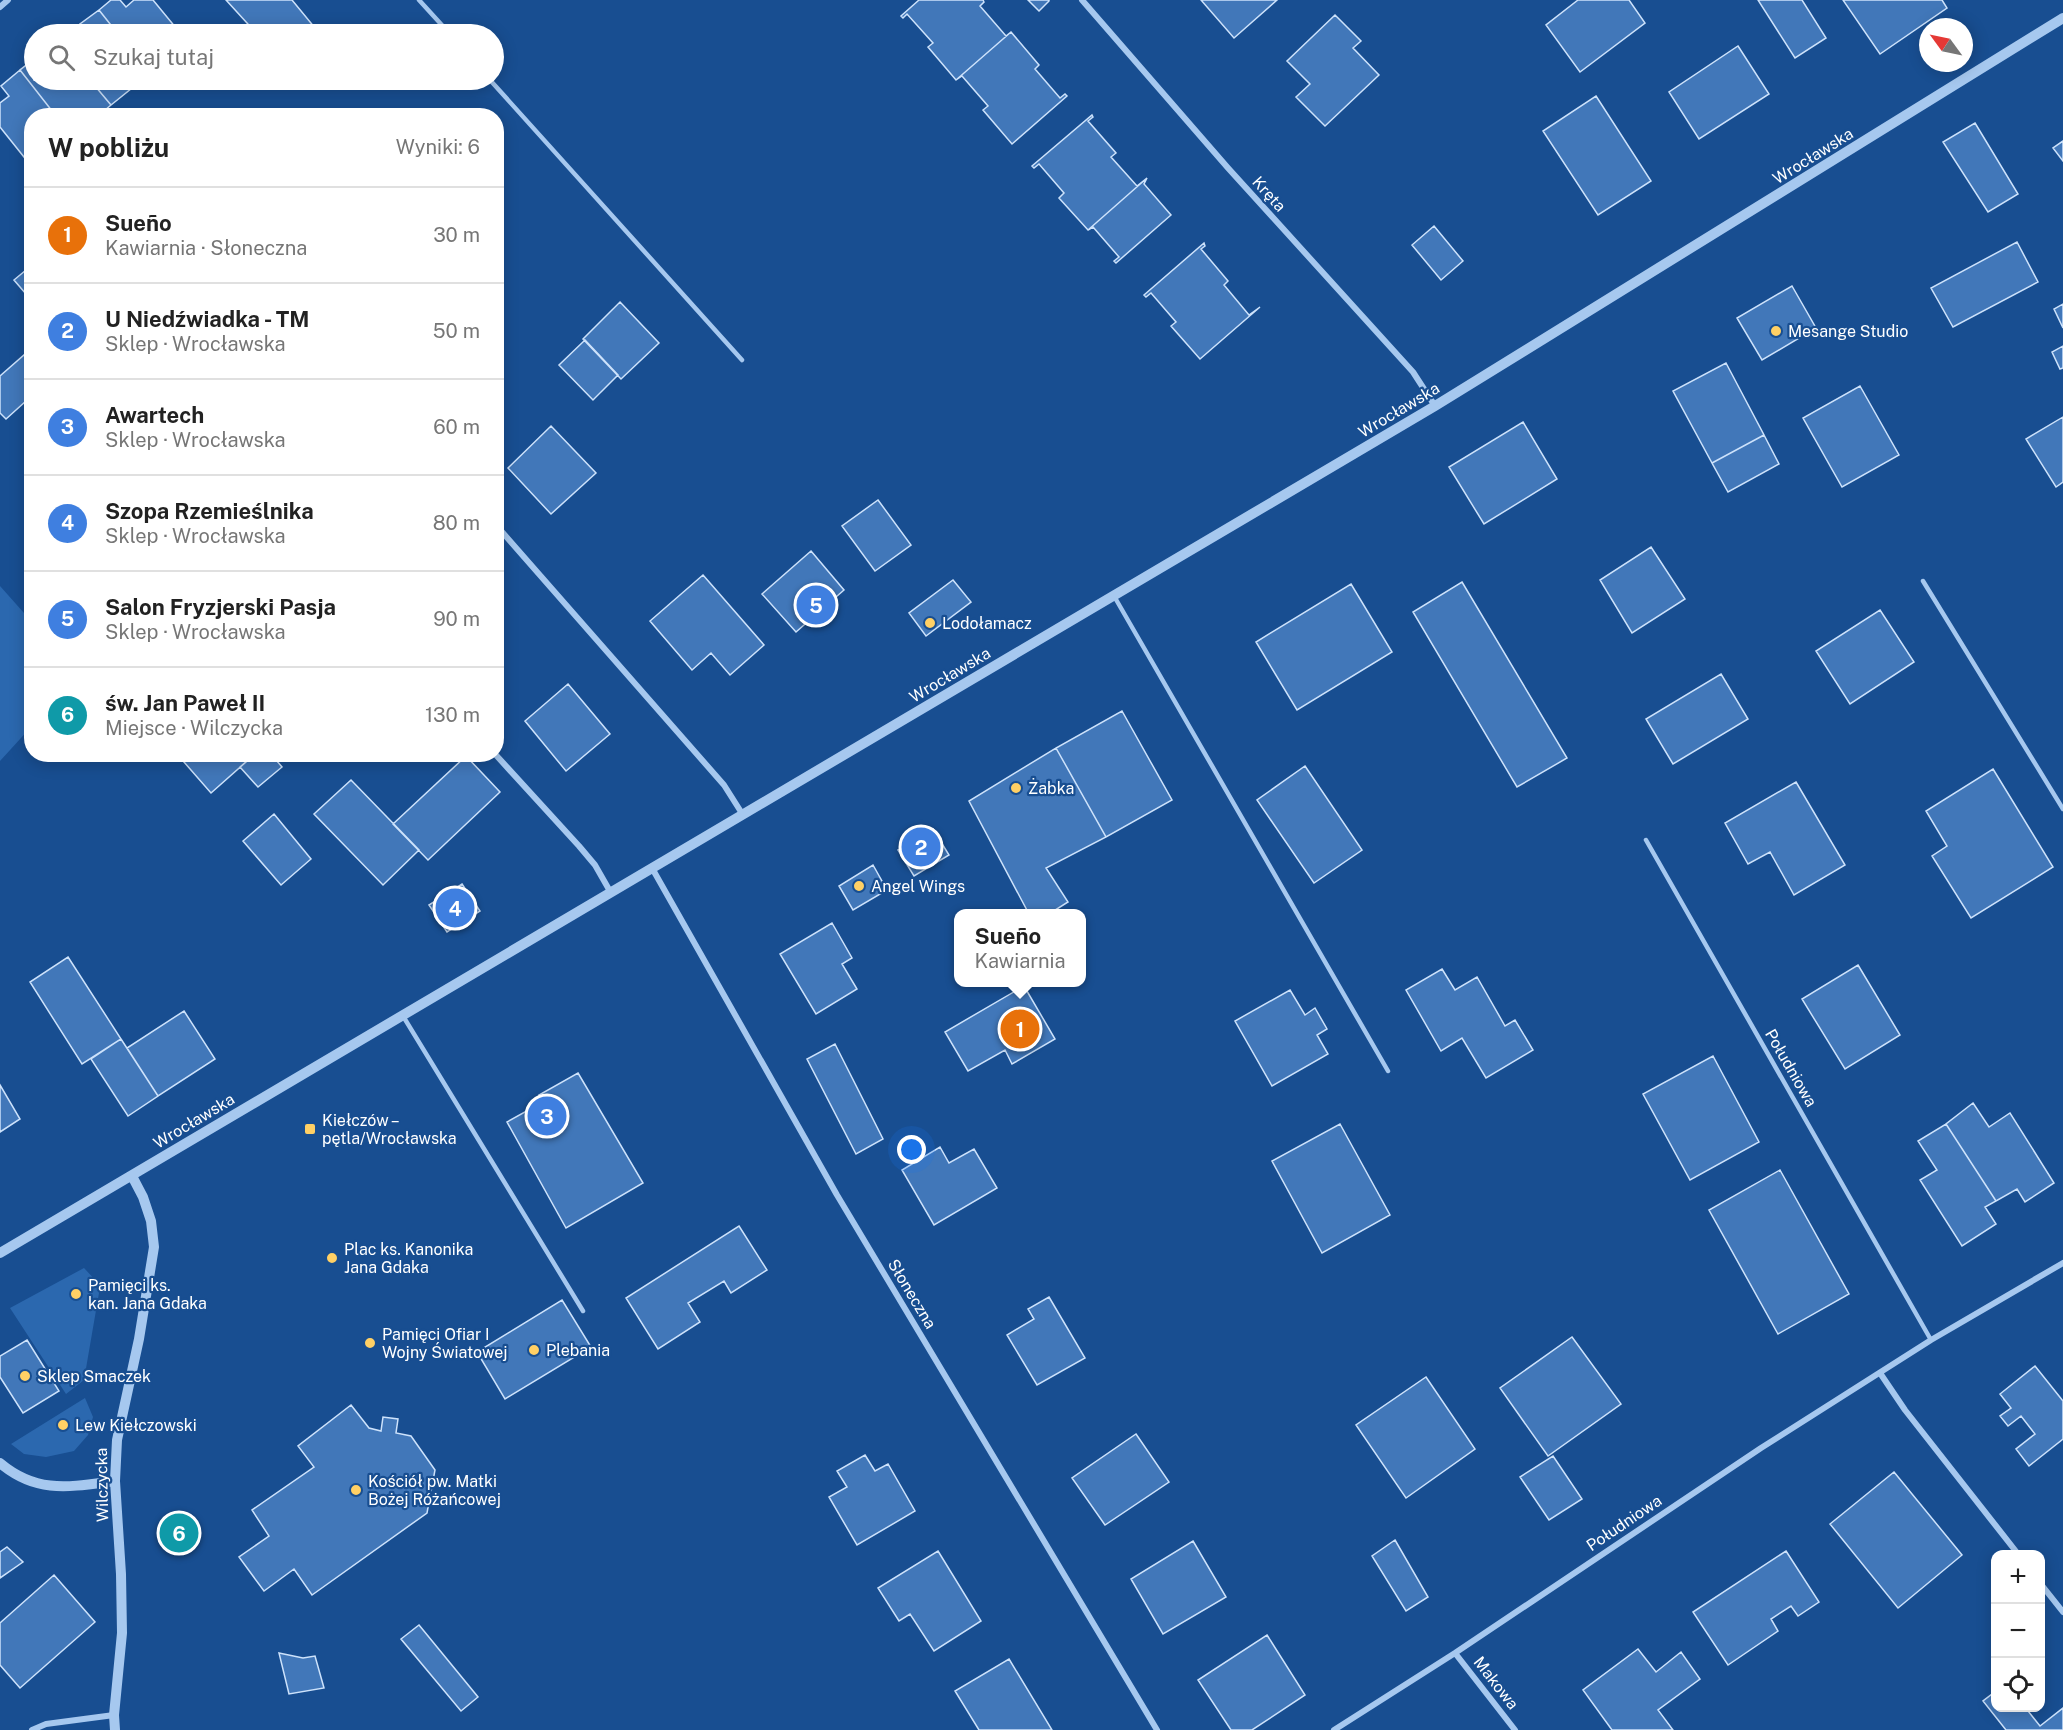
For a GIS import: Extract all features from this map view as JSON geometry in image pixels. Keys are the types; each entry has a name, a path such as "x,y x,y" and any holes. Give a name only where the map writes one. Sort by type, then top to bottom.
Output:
{"street":[{"path":"0,7 8,0"},
{"name":"Kręta","path":"1082,0 1228,168 1413,372 1435,406"},
{"name":"Wrocławska","path":"0,1253 1435,406 2063,18"},
{"path":"504,534 724,785 743,815"},
{"path":"502,762 595,865 611,893"},
{"name":"Słoneczna","path":"652,868 837,1195 1157,1730"},
{"name":"Wilczycka","path":"115,1730 114,1714 122,1633 115,1481 117,1440 139,1339 154,1247 151,1221 143,1197 132,1176"},
{"name":"Południowa","path":"1334,1730 1455,1653 1761,1448 1931,1340 2063,1263"},
{"path":"1880,1373 1905,1410 2015,1550"},
{"path":"0,1463 16,1476 42,1486 88,1485 115,1481"},
{"path":"2045,1589 2063,1612"},
{"name":"Makowa","path":"1455,1653 1515,1730"},
{"path":"32,1730 46,1724 114,1714"}],"lane":[{"path":"419,0 441,24"},
{"path":"499,90 742,360"},
{"path":"1923,581 2063,809"},
{"path":"1114,596 1388,1071"},
{"name":"Południowa","path":"1646,840 1931,1340"},
{"path":"403,1016 583,1311"}],"shaded area":[{"path":"0,586 24,613 24,735 0,761"},
{"path":"84,1268 99,1284 99,1293 84,1380 66,1394 10,1308"},
{"path":"85,1398 93,1417 88,1435 74,1451 46,1457 24,1454 11,1444"}],"building":[{"path":"111,0 120,0 126,7 134,0 153,0 173,24 110,24 99,10"},
{"path":"226,0 292,0 312,24 248,24"},
{"path":"919,0 983,0 980,6 1006,36 1011,32 956,80 928,47 933,43 907,14 903,18 901,16"},
{"path":"1028,0 1049,0 1049,1 1039,11"},
{"path":"1201,0 1277,0 1234,38"},
{"path":"1578,0 1629,0 1645,23 1580,72 1546,25"},
{"path":"1758,0 1802,0 1826,38 1795,58"},
{"path":"1843,0 1942,0 1947,8 1932,18 1919,18 1919,27 1880,54"},
{"path":"99,10 110,24 80,24"},
{"path":"1335,15 1361,41 1353,48 1379,75 1325,126 1296,97 1310,84 1287,61"},
{"path":"1011,32 1039,65 1035,69 1060,98 1065,94 1067,96 1012,144 983,110 988,106 962,76 956,80"},
{"path":"1738,46 1769,94 1699,139 1669,92"},
{"path":"20,70 24,75 24,90 36,90 50,108 24,108 24,157 0,127 0,103 9,96 1,86"},
{"path":"36,90 98,90 111,105 107,108 50,108"},
{"path":"98,90 130,90 111,105"},
{"path":"1596,96 1651,181 1598,215 1543,131"},
{"path":"1092,115 1093,117 1088,121 1116,153 1111,157 1137,186 1147,178 1088,230 1059,198 1064,193 1039,164 1034,168 1032,166"},
{"path":"1975,123 2018,194 1988,212 1943,142"},
{"path":"2063,141 2063,161 2053,148"},
{"path":"1147,178 1144,184 1171,215 1116,263 1114,261 1119,257 1093,227 1088,230"},
{"path":"1434,226 1463,261 1441,280 1412,245"},
{"path":"2017,242 2038,282 1953,327 1931,288"},
{"path":"1204,243 1205,246 1201,249 1228,281 1224,285 1249,315 1260,307 1200,359 1171,326 1176,322 1151,293 1146,297 1144,295"},
{"path":"24,272 24,292 14,280"},
{"path":"1792,286 1816,328 1762,360 1737,318"},
{"path":"620,302 659,343 621,379 583,339"},
{"path":"2063,304 2063,328 2054,309"},
{"path":"585,340 618,375 593,400 559,365"},
{"path":"2063,346 2063,368 2060,369 2052,352"},
{"path":"24,355 24,403 6,419 0,413 0,376"},
{"path":"1726,363 1764,435 1712,463 1673,391"},
{"path":"1860,386 1899,455 1842,487 1803,418"},
{"path":"2063,417 2063,482 2056,487 2026,439"},
{"path":"1523,422 1557,479 1484,524 1449,467"},
{"path":"551,426 596,473 551,514 508,468"},
{"path":"1764,435 1779,464 1728,492 1712,463"},
{"path":"878,500 911,545 875,571 842,526"},
{"path":"1651,547 1685,599 1632,633 1600,580"},
{"path":"811,551 844,590 796,632 762,594"},
{"path":"703,575 764,645 730,675 711,653 692,670 650,621"},
{"path":"953,580 971,602 926,636 909,613"},
{"path":"1462,582 1567,758 1517,787 1413,612"},
{"path":"1351,584 1392,652 1297,710 1256,642"},
{"path":"1880,610 1914,662 1850,704 1816,651"},
{"path":"1721,674 1748,719 1673,764 1646,719"},
{"path":"568,684 610,734 566,771 525,721"},
{"path":"1122,711 1172,800 1106,837 1056,748"},
{"path":"1056,748 1106,837 1046,868 1068,902 1057,909 1026,909 969,801"},
{"path":"184,762 246,762 211,793"},
{"path":"246,762 278,762 282,767 258,787 240,767"},
{"path":"460,762 472,762 500,792 428,860 393,824"},
{"path":"1305,766 1362,850 1314,883 1257,800"},
{"path":"1993,769 2053,867 1971,918 1932,856 1947,846 1926,811"},
{"path":"351,780 419,850 383,885 314,814"},
{"path":"1796,782 1845,865 1794,895 1770,852 1748,864 1725,823"},
{"path":"274,814 311,859 281,885 243,841"},
{"path":"933,829 949,855 914,876 898,850"},
{"path":"873,865 887,890 853,910 839,886"},
{"path":"462,884 480,911 447,932 429,905"},
{"path":"832,923 852,958 842,964 857,989 816,1014 780,954"},
{"path":"68,957 121,1039 82,1064 30,982"},
{"path":"1858,965 1900,1035 1845,1069 1802,999"},
{"path":"1442,969 1455,990 1477,977 1505,1026 1515,1020 1533,1050 1486,1078 1462,1038 1441,1051 1406,990"},
{"path":"1025,987 1055,1039 1012,1064 1005,1050 968,1071 945,1032"},
{"path":"1290,990 1305,1015 1315,1008 1327,1029 1317,1035 1328,1054 1272,1086 1235,1021"},
{"path":"184,1011 215,1059 158,1096 127,1048"},
{"path":"121,1039 158,1096 128,1116 91,1059"},
{"path":"835,1044 883,1139 856,1154 807,1059"},
{"path":"1713,1056 1759,1142 1690,1180 1643,1094"},
{"path":"578,1073 643,1183 566,1228 507,1122 543,1102 539,1095"},
{"path":"0,1085 20,1119 0,1132"},
{"path":"1973,1103 1989,1127 2010,1113 2054,1183 2025,1202 2017,1189 1996,1201 1946,1124"},
{"path":"1340,1124 1390,1215 1322,1253 1272,1161"},
{"path":"1946,1124 1996,1201 1985,1207 1996,1224 1962,1246 1920,1180 1937,1170 1918,1141"},
{"path":"940,1147 949,1163 974,1149 997,1188 934,1225 902,1170"},
{"path":"1780,1170 1849,1294 1778,1334 1709,1210"},
{"path":"739,1226 767,1270 731,1293 724,1281 688,1303 700,1322 658,1349 626,1298"},
{"path":"1049,1297 1085,1358 1037,1385 1007,1335 1034,1319 1028,1309"},
{"name":"Plebania","path":"562,1300 591,1347 505,1399 477,1352"},
{"path":"1572,1337 1621,1404 1548,1456 1500,1388"},
{"path":"27,1340 59,1391 23,1413 0,1377 0,1356"},
{"path":"2035,1366 2063,1401 2063,1439 2029,1466 2016,1449 2035,1434 2021,1416 2008,1426 2000,1416 2011,1408 2000,1394"},
{"path":"1426,1377 1475,1449 1406,1498 1356,1425"},
{"name":"Kościół pw. Matki Bożej Różańcowej","path":"351,1405 369,1428 381,1431 383,1417 398,1419 396,1433 411,1436 435,1470 427,1513 312,1595 294,1569 264,1591 239,1557 269,1536 252,1510 314,1467 298,1446"},
{"path":"1136,1434 1169,1482 1105,1525 1072,1478"},
{"path":"865,1455 875,1471 888,1464 915,1511 857,1545 829,1497 847,1487 837,1471"},
{"path":"1553,1456 1582,1499 1549,1520 1520,1477"},
{"path":"1894,1472 1962,1555 1898,1608 1830,1524"},
{"path":"1395,1540 1428,1597 1406,1611 1372,1556"},
{"path":"1193,1541 1226,1597 1163,1634 1131,1579"},
{"path":"7,1547 23,1562 0,1578 0,1552"},
{"path":"938,1551 981,1621 934,1651 910,1614 899,1621 878,1588"},
{"path":"1786,1551 1819,1602 1798,1616 1791,1606 1771,1619 1778,1631 1728,1665 1693,1612"},
{"path":"54,1575 95,1622 20,1688 0,1665 0,1623"},
{"path":"419,1625 478,1697 461,1711 401,1639"},
{"path":"1267,1635 1305,1695 1252,1730 1231,1730 1198,1680"},
{"path":"1638,1649 1656,1672 1681,1652 1700,1679 1658,1710 1673,1730 1612,1730 1583,1690"},
{"path":"279,1653 303,1658 315,1656 324,1688 289,1694"},
{"path":"1009,1659 1052,1730 979,1730 955,1691"},
{"path":"1991,1695 1991,1711 1983,1701"},
{"path":"2063,1708 2063,1730 2006,1730 1992,1712 2029,1712 2040,1726"}],"place":[{"name":"Mesange Studio","path":"1776,331"},
{"name":"Salon Fryzjerski Pasja","path":"816,605"},
{"name":"Lodołamacz","path":"930,623"},
{"name":"Żabka","path":"1016,788"},
{"name":"U Niedźwiadka - TM","path":"921,847"},
{"name":"Angel Wings","path":"859,886"},
{"name":"Szopa Rzemieślnika","path":"455,908"},
{"name":"Sueño","path":"1020,1029"},
{"name":"Awartech","path":"547,1116"},
{"name":"Kiełczów – pętla/Wrocławska","path":"310,1129"},
{"name":"Plac ks. Kanonika Jana Gdaka","path":"332,1258"},
{"name":"Pamięci ks. kan. Jana Gdaka","path":"76,1294"},
{"name":"Pamięci Ofiar I Wojny Światowej","path":"370,1343"},
{"name":"Plebania","path":"534,1350"},
{"name":"Sklep Smaczek","path":"25,1376"},
{"name":"Lew Kiełczowski","path":"63,1425"},
{"name":"Kościół pw. Matki Bożej Różańcowej","path":"356,1490"},
{"name":"św. Jan Paweł II","path":"179,1533"}]}
